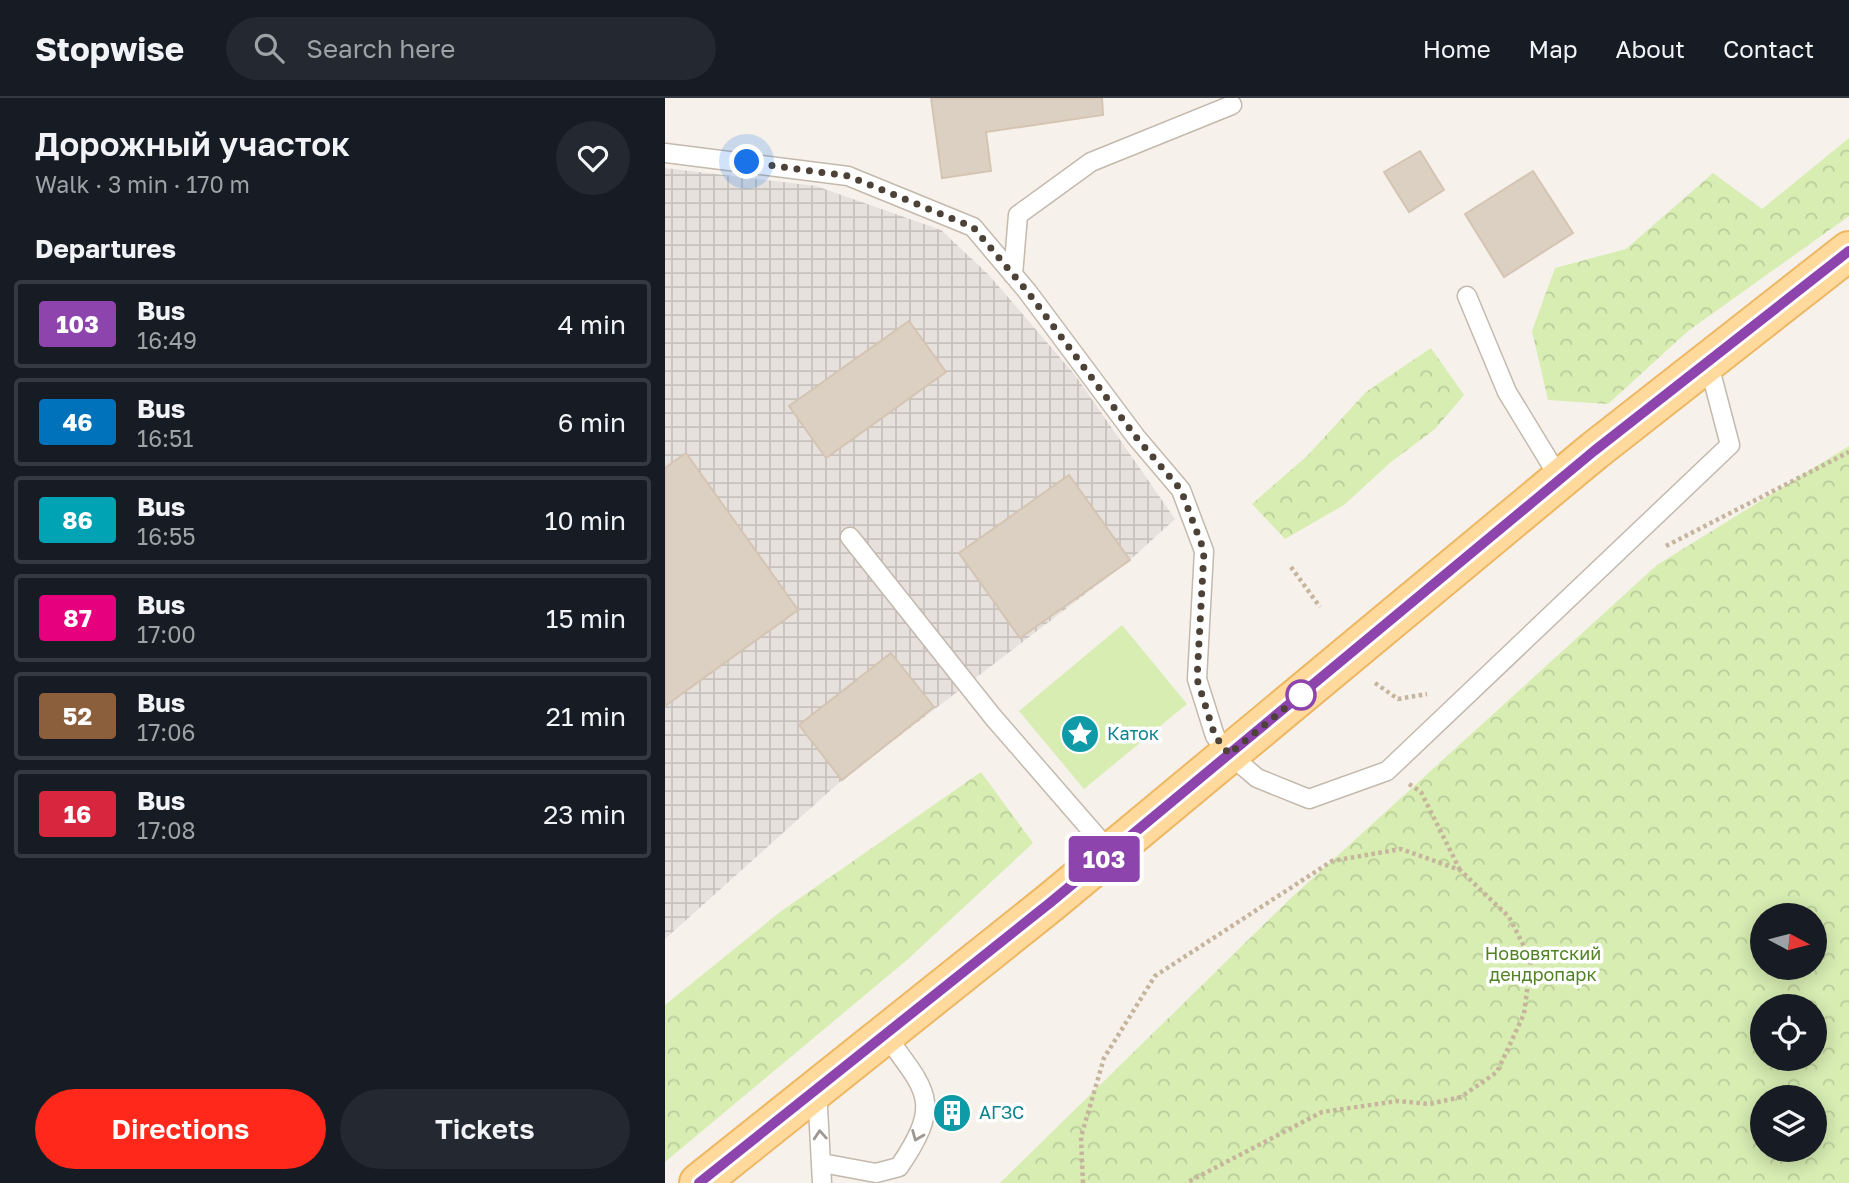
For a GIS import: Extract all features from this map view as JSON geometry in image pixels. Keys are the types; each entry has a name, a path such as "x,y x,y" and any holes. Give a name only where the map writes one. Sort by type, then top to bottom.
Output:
{"main road":[{"path":"699,1183 1111,853 1560,479 1849,251"}],"lane":[{"path":"1013,275 1018,215 1091,162 1232,105"},
{"path":"665,153 848,176 973,227 1013,275 1136,437 1181,490 1204,551 1197,679 1215,736 1229,754 1257,778 1309,799 1387,771 1730,445 1708,361"},
{"path":"1467,296 1507,392 1560,479"},
{"path":"850,537 993,717 1111,853"},
{"path":"822,1163 876,1173 899,1167 918,1140 926,1110 924,1088 884,1033"},
{"path":"817,1087 822,1183"}],"path":[{"path":"1291,567 1320,607"},
{"path":"1186,1183 1322,1112 1398,1101 1429,1104 1461,1097 1497,1072 1524,1014 1531,960 1509,917 1460,870 1421,792 1387,771"},
{"path":"1083,1183 1081,1137 1104,1058 1154,975 1332,861 1401,849 1460,870"}],"shaded area":[{"path":"665,168 816,186 941,230 988,274 1075,375 1175,519 1130,560 842,780 665,939"}],"green space":[{"path":"1849,138 1849,216 1688,331 1608,404 1548,400 1532,331 1555,268 1626,249 1713,173 1762,209"},
{"path":"1431,348 1464,395 1435,429 1391,462 1344,505 1285,539 1252,504 1307,456 1366,392"},
{"name":"Нововятский дендропарк","path":"1849,446 1849,1183 1000,1183 1292,897 1657,565"},
{"path":"1122,625 1187,704 1084,789 1019,711"},
{"path":"981,772 1033,843 907,960 665,1162 665,1005 780,912"}],"building":[{"path":"931,98 1102,98 1103,115 986,132 991,171 942,178"},
{"path":"1420,151 1444,190 1409,212 1384,172"},
{"path":"1533,171 1573,233 1504,277 1465,214"},
{"path":"909,321 946,372 826,458 789,406"},
{"path":"686,453 798,610 665,706 665,468"},
{"path":"1069,475 1130,560 1020,638 959,553"},
{"path":"891,653 934,707 842,780 799,725"}],"bus line":[{"name":"103","path":"699,1183 1051,902 1594,451 1849,251"}],"place":[{"name":"Каток","path":"1080,734"},
{"name":"АГЗС","path":"952,1113"}],"route":[{"path":"747,162 848,176 973,227 1027,291 1136,437 1181,490 1204,551 1197,679 1215,736 1229,754 1301,695"}]}
